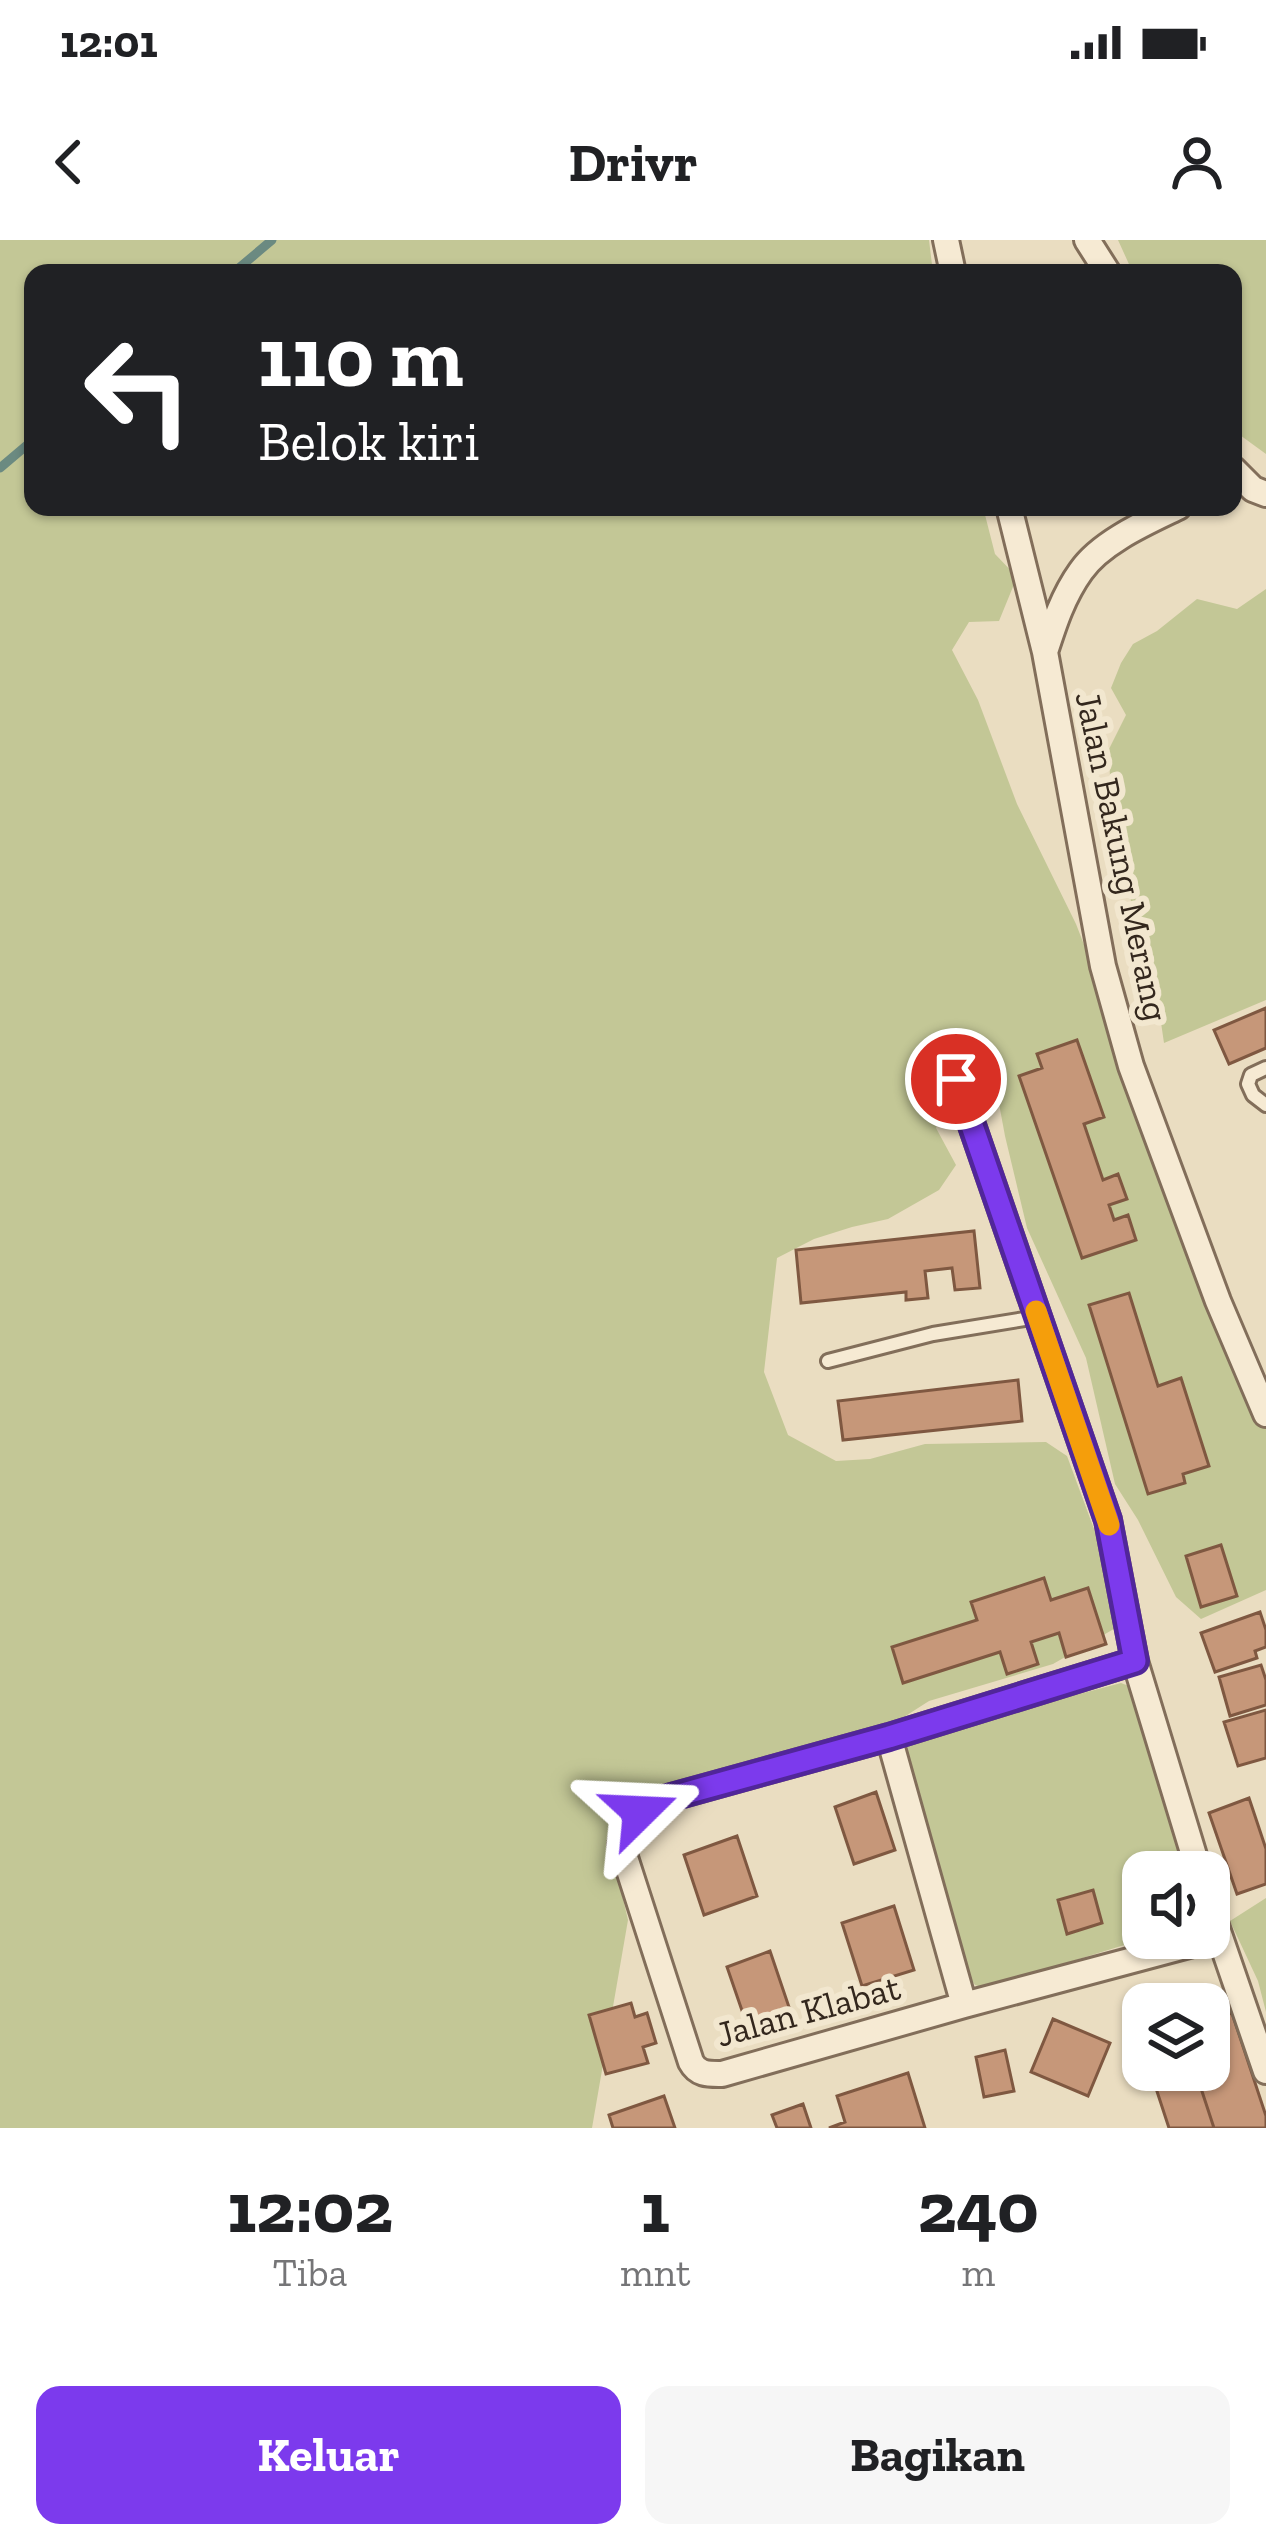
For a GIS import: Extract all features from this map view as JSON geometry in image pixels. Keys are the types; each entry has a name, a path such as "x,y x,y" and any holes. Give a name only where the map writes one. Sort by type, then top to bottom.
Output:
{"street":[{"name":"Jalan Bakung Merang","path":"1011,516 1045,652 1102,966 1131,1066 1218,1301 1266,1414"},
{"path":"1045,652 1061,604 1083,566 1130,530 1159,516"},
{"path":"956,1079 1108,1520 1135,1661 1193,1851"},
{"name":"Jalan Klabat","path":"1135,1661 889,1737 668,1798 632,1819 623,1830 621,1845 699,2072 722,2074 1136,1959"},
{"path":"889,1737 964,2005"},
{"path":"1227,1959 1266,2071"}],"lane":[{"path":"1266,1068 1251,1075 1248,1084 1266,1105"},
{"path":"828,1361 933,1334 1038,1317"}],"green space":[{"path":"0,240 929,240 932,264 24,264 24,516 985,516 995,554 1017,577 999,621 969,622 952,650 978,700 1017,804 1076,924 1266,1414 1266,1590 1201,1619 1176,1597 1115,1484 1086,1358 1027,1228 993,1071 963,1060 936,1128 956,1165 939,1190 888,1219 814,1239 777,1258 764,1372 788,1435 836,1461 870,1459 925,1444 1046,1442 1067,1456 1097,1537 1119,1626 1053,1664 929,1701 893,1724 632,1796 612,1812 610,1843 628,1920 592,2128 0,2128"},
{"path":"1118,240 1266,240 1266,454 1242,437 1242,264 1129,264"},
{"path":"1266,589 1266,1000 1164,1043 1158,1002 1133,943 1130,884 1112,838 1109,749 1126,715 1111,688 1133,644 1197,599 1237,609"},
{"path":"1121,1683 1129,1686 1136,1696 1182,1851 1122,1851 1122,1946 985,1988 975,1985 906,1757 913,1738"},
{"path":"1266,1898 1266,2012 1258,1981 1230,1921"}],"building":[{"path":"1266,1008 1266,1048 1229,1064 1214,1030"},
{"path":"1077,1040 1104,1117 1084,1124 1103,1180 1118,1174 1127,1199 1109,1205 1114,1220 1128,1215 1136,1240 1082,1258 1019,1076 1042,1068 1037,1054"},
{"path":"974,1231 980,1288 955,1290 952,1268 925,1271 928,1298 906,1300 906,1292 801,1303 796,1250"},
{"path":"1129,1293 1158,1386 1181,1378 1209,1466 1183,1474 1185,1483 1148,1494 1089,1305"},
{"path":"1018,1380 1022,1421 843,1440 838,1401"},
{"path":"1221,1545 1237,1596 1201,1607 1186,1556"},
{"path":"1044,1578 1051,1600 1088,1588 1106,1644 1066,1657 1059,1633 1031,1642 1038,1664 1007,1674 1000,1652 903,1683 892,1647 977,1620 971,1602"},
{"path":"1260,1612 1266,1647 1255,1651 1257,1658 1215,1672 1201,1633"},
{"path":"1261,1665 1266,1705 1230,1716 1219,1677"},
{"path":"1266,1710 1266,1758 1238,1766 1224,1722"},
{"path":"876,1792 895,1850 854,1864 835,1807"},
{"path":"1249,1798 1266,1849 1266,1884 1237,1894 1230,1874 1230,1851 1222,1851 1209,1813"},
{"path":"737,1836 757,1896 704,1915 684,1855"},
{"path":"1093,1890 1102,1923 1067,1934 1058,1900"},
{"path":"894,1906 914,1970 862,1986 842,1923"},
{"path":"770,1951 791,2013 748,2028 727,1967"},
{"path":"631,2003 635,2017 647,2013 656,2043 643,2047 648,2063 606,2074 589,2015"},
{"path":"1230,2014 1266,2116 1266,2128 1214,2128 1202,2091 1230,2091"},
{"path":"1053,2019 1110,2043 1088,2096 1031,2072"},
{"path":"1005,2050 1014,2091 984,2097 976,2057"},
{"path":"908,2073 925,2128 829,2128 845,2122 837,2096"},
{"path":"1157,2091 1202,2091 1214,2128 1169,2128"},
{"path":"664,2096 675,2128 613,2128 609,2115"},
{"path":"803,2104 811,2128 777,2128 772,2115"}],"waterway":[{"path":"244,264 272,240"},
{"path":"0,468 24,448"}],"slow traffic":[{"path":"1036,1311 1109,1525"}],"route":[{"path":"640,1812 668,1798 889,1737 1135,1661 1108,1520 956,1079"}]}
